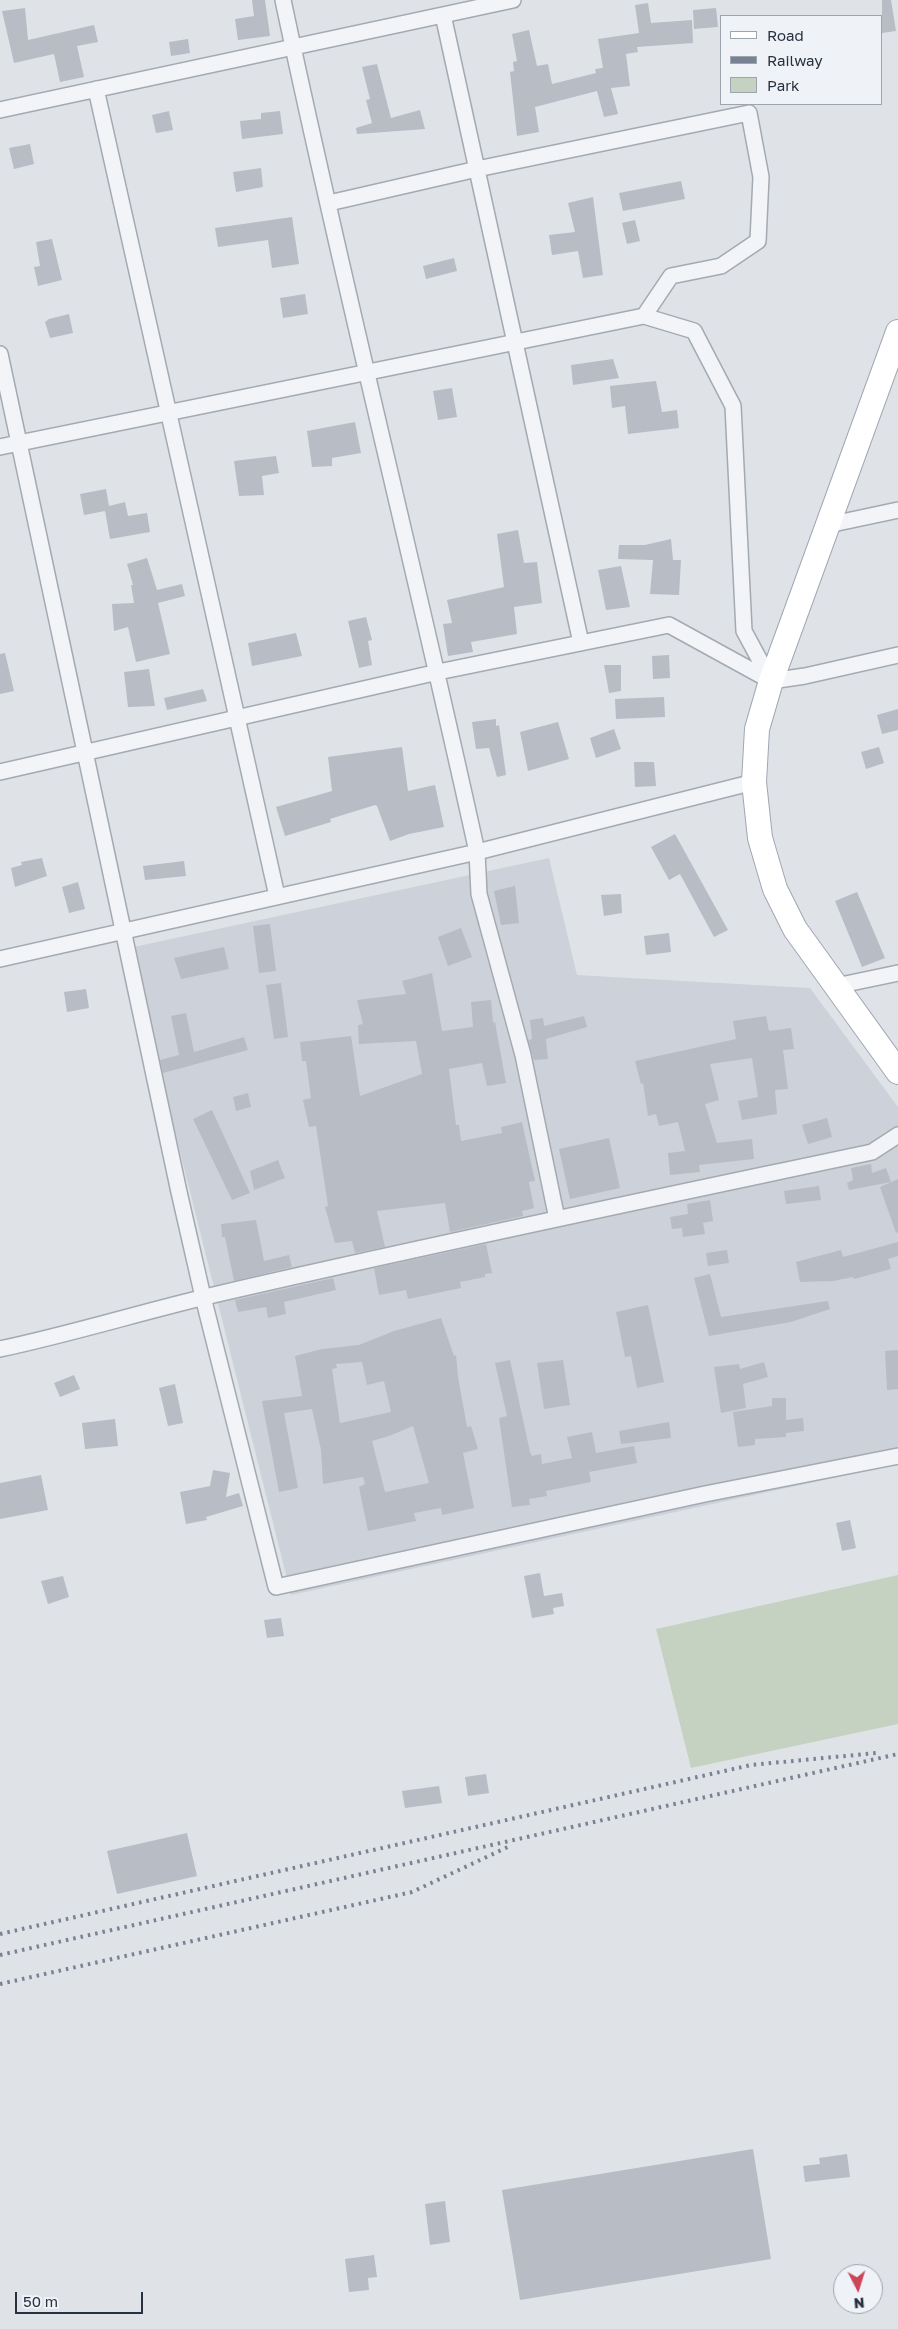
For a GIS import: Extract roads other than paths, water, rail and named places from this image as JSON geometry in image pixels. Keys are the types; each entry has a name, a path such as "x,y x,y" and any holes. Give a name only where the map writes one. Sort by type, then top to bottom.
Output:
{"main road":[{"path":"898,332 771,681 757,729 754,782 760,838 775,889 795,929 898,1072"}],"street":[{"path":"283,0 367,373 438,672 477,852 478,894 523,1055 558,1219"},
{"path":"0,110 513,0"},
{"path":"443,15 516,340 581,643"},
{"path":"96,89 277,896"},
{"path":"329,203 477,169 749,113 761,177 758,241 721,266 671,276 644,316"},
{"path":"0,447 367,373 516,340 644,316 694,331 733,406 744,631 771,681"},
{"path":"0,354 122,930 203,1297 276,1587 705,1494 898,1456"},
{"path":"828,525 898,510"},
{"path":"0,772 86,754 438,672 670,625 771,681 805,676 898,655"},
{"path":"0,959 122,930 477,852 754,782"},
{"path":"836,986 898,972"},
{"path":"0,1349 49,1338 203,1297 872,1152 898,1135"}],"railway":[{"path":"0,1934 751,1765 876,1753"},
{"path":"0,1955 898,1754"},
{"path":"0,1984 412,1892 510,1846"}]}
